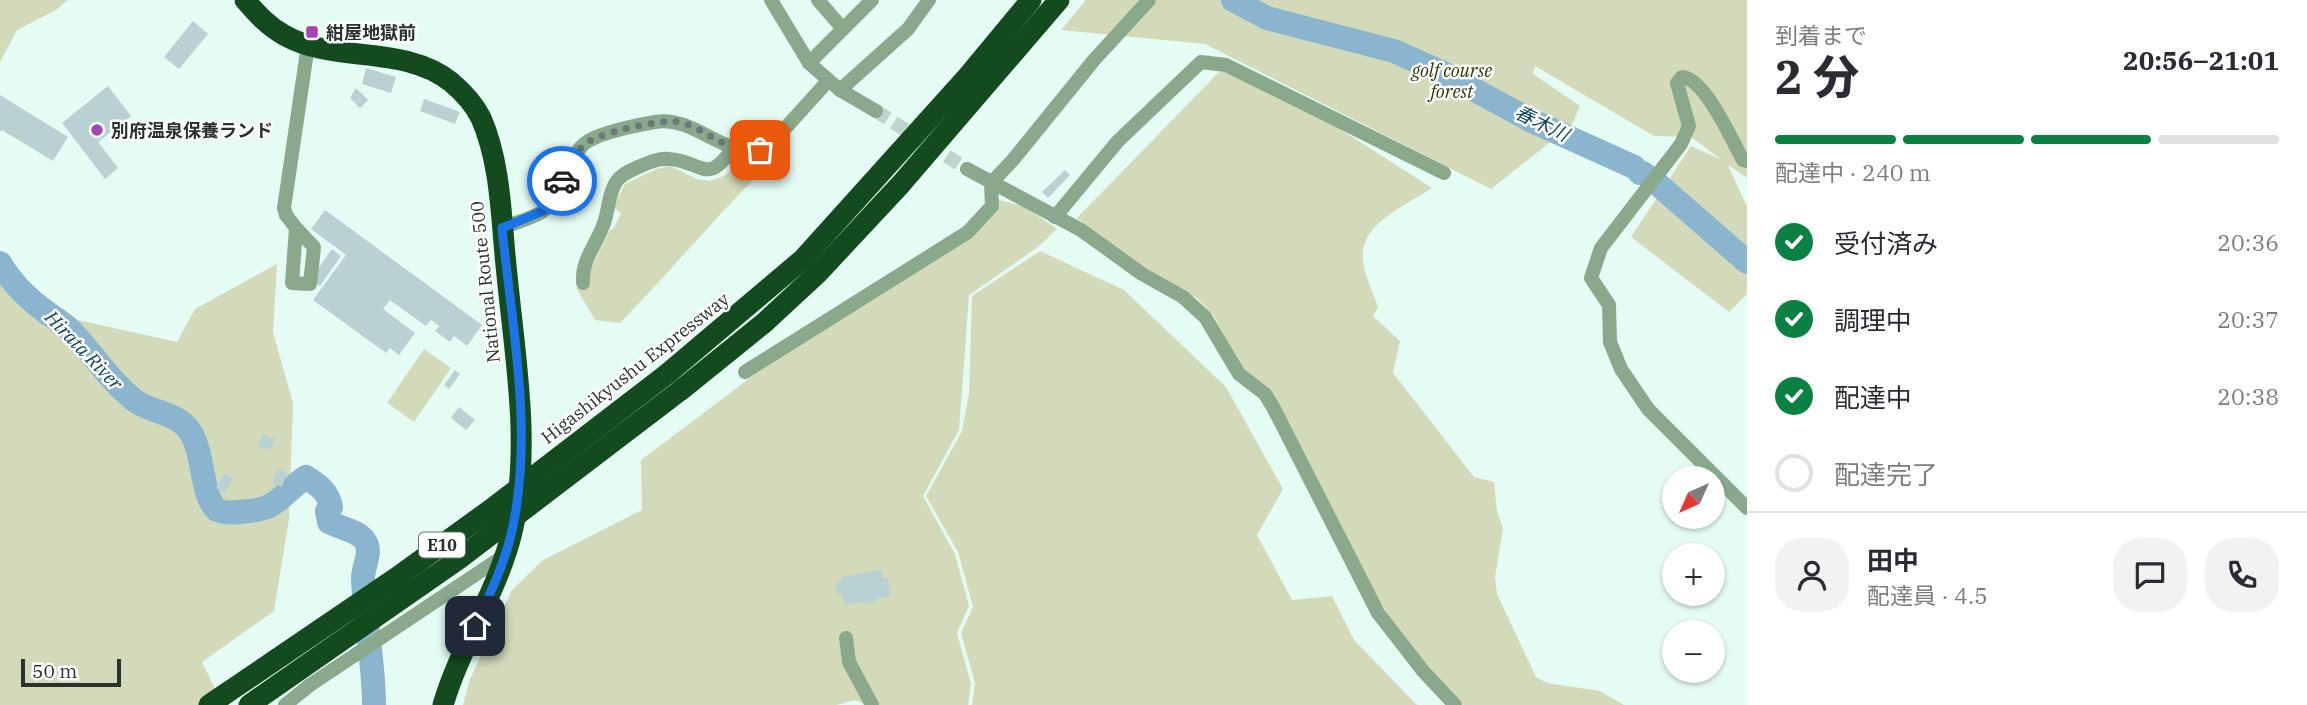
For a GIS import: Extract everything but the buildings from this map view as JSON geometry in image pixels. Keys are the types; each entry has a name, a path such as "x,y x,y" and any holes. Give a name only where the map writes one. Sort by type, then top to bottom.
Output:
{"highway":[{"name":"National Route 500","path":"245,0 265,22 308,45 421,65 445,77 476,108 486,133 495,171 521,407 517,501 505,555 443,705"},
{"name":"Higashikyushu Expressway","path":"249,705 459,559 674,382 803,259 968,76 1031,0"},
{"name":"Higashikyushu Expressway","path":"209,705 385,586 674,382 764,323 818,273 901,184 1059,0"}],"street":[{"path":"771,0 809,63 834,85 876,111"},
{"path":"818,0 843,29"},
{"path":"809,63 872,0"},
{"path":"502,228 543,211 579,150 595,139 654,122 671,121 683,123 746,152 770,145 834,85 908,29 929,0"},
{"path":"746,372 968,232 992,206 990,183 1012,161 1094,60 1149,0"},
{"path":"296,228 286,215 285,200 308,45"},
{"path":"1055,217 1118,141 1201,62 1226,65 1444,173"},
{"path":"1747,161 1743,160 1707,96 1687,77 1682,77 1676,83 1689,126 1681,145 1601,248 1591,278 1609,306 1610,342 1621,369 1648,409 1747,508"},
{"path":"583,283 584,266 604,225 609,197 618,178 661,159 678,160 699,168 716,168 733,148"},
{"path":"967,169 1082,230 1142,274 1183,297 1205,317 1239,374 1265,394 1273,407 1378,613 1414,661 1455,705"},
{"path":"285,705 310,685 505,555"},
{"path":"846,638 849,662 872,705"}],"green space":[{"path":"0,0 68,0 56,10 17,30 0,62"},
{"name":"golf course forest","path":"1086,0 1747,0 1747,178 1728,165 1747,207 1747,294 1729,312 1631,237 1691,146 1722,160 1691,137 1654,136 1535,66 1533,74 1580,106 1572,125 1491,189 1205,44 1061,30"},
{"path":"1221,70 1329,122 1432,188 1376,226 1364,247 1365,271 1378,307 1373,316 1400,341 1393,373 1474,477 1494,482 1497,511 1503,528 1495,577 1497,594 1536,677 1547,683 1600,691 1624,705 1463,705 1428,668 1391,620 1233,354 1214,316 1197,298 1138,265 1077,218"},
{"path":"737,164 751,168 766,167 620,323 595,320 576,288 587,285 591,268 610,230 614,228 621,213 613,207 625,184 656,169 670,166 697,179 710,181 726,175"},
{"path":"999,200 1025,207 1057,229 1038,247 969,295 959,430 923,496 955,554 969,606 957,633 971,684 968,705 868,705 854,700 837,705 463,705 470,679 512,590 543,560 642,510 641,460 750,378 957,234"},
{"path":"1040,251 1124,290 1226,387 1283,489 1257,535 1292,600 1332,596 1354,640 1417,705 972,705 975,683 961,633 973,607 958,552 926,496 962,431 969,393 972,296"},
{"path":"277,264 273,332 293,403 289,519 274,611 202,662 223,705 0,705 0,274 44,295 78,320 177,342 195,309"},
{"path":"424,349 451,368 414,422 387,403"}],"waterway":[{"name":"春木川","path":"1233,0 1267,18 1394,51 1443,73 1530,120 1634,167 1653,180 1747,262"},
{"name":"Hirata River","path":"0,263 21,291 70,330 134,400 184,424 194,439 208,494 217,510 233,513 263,508 277,501 306,477 325,493 331,507 327,511 329,522 360,536 368,547 363,580 374,705"}],"tunnel":[{"path":"876,111 967,169"}],"way so far":[{"path":"562,181 579,150 588,142 654,122 677,121 741,151 760,150"}],"place":[{"name":"紺屋地獄前","path":"312,32"},
{"name":"別府温泉保養ランド","path":"97,130"}],"route":[{"path":"475,626 505,555 513,528 519,481 521,407 502,228 543,211 562,181"}]}
